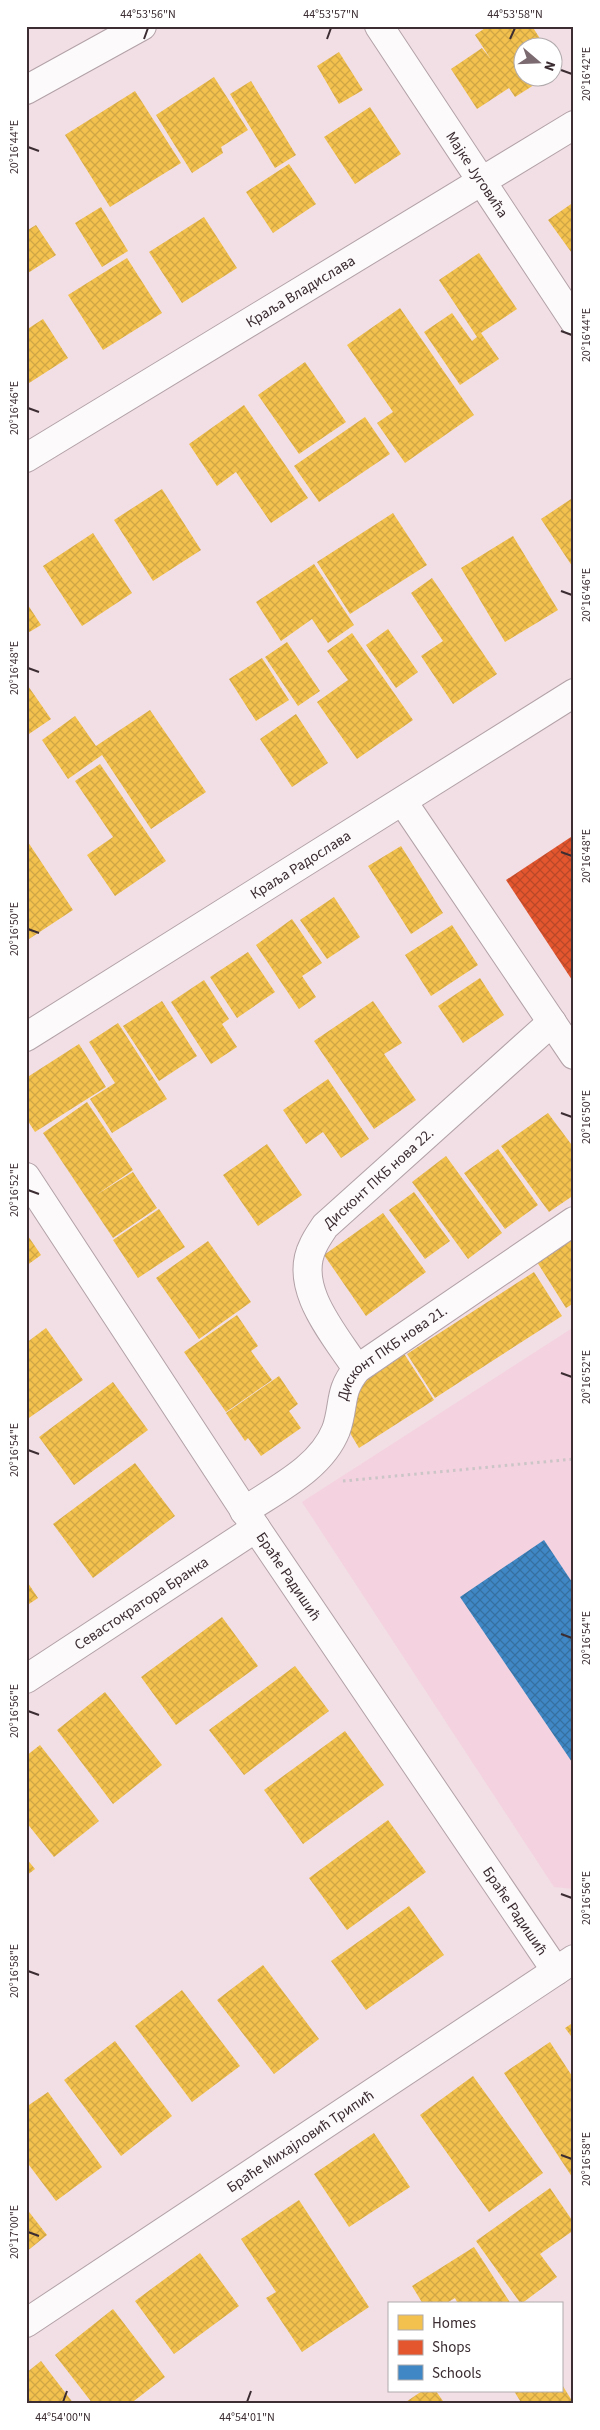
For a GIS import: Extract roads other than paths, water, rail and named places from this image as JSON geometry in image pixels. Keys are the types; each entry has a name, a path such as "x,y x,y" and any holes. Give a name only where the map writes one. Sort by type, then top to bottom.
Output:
{"street":[{"path":"26,90 142,26"},
{"name":"Мајке Југовића","path":"379,26 574,321"},
{"name":"Краља Владислава","path":"26,458 574,125"},
{"name":"Краља Радослава","path":"26,1037 574,693"},
{"path":"403,802 574,1055"},
{"name":"Дисконт ПКБ нова 22.","path":"357,1369 312,1297 308,1274 312,1247 325,1226 552,1022"},
{"name":"Браће Радишић","path":"26,1177 250,1519 565,1965"},
{"name":"Дисконт ПКБ нова 21.","path":"250,1519 320,1457 335,1431 345,1385 357,1369 574,1220"},
{"name":"Севастократора Бранка","path":"26,1679 250,1519"},
{"name":"Браће Михајловић Трипић","path":"26,2323 565,1965"}]}
